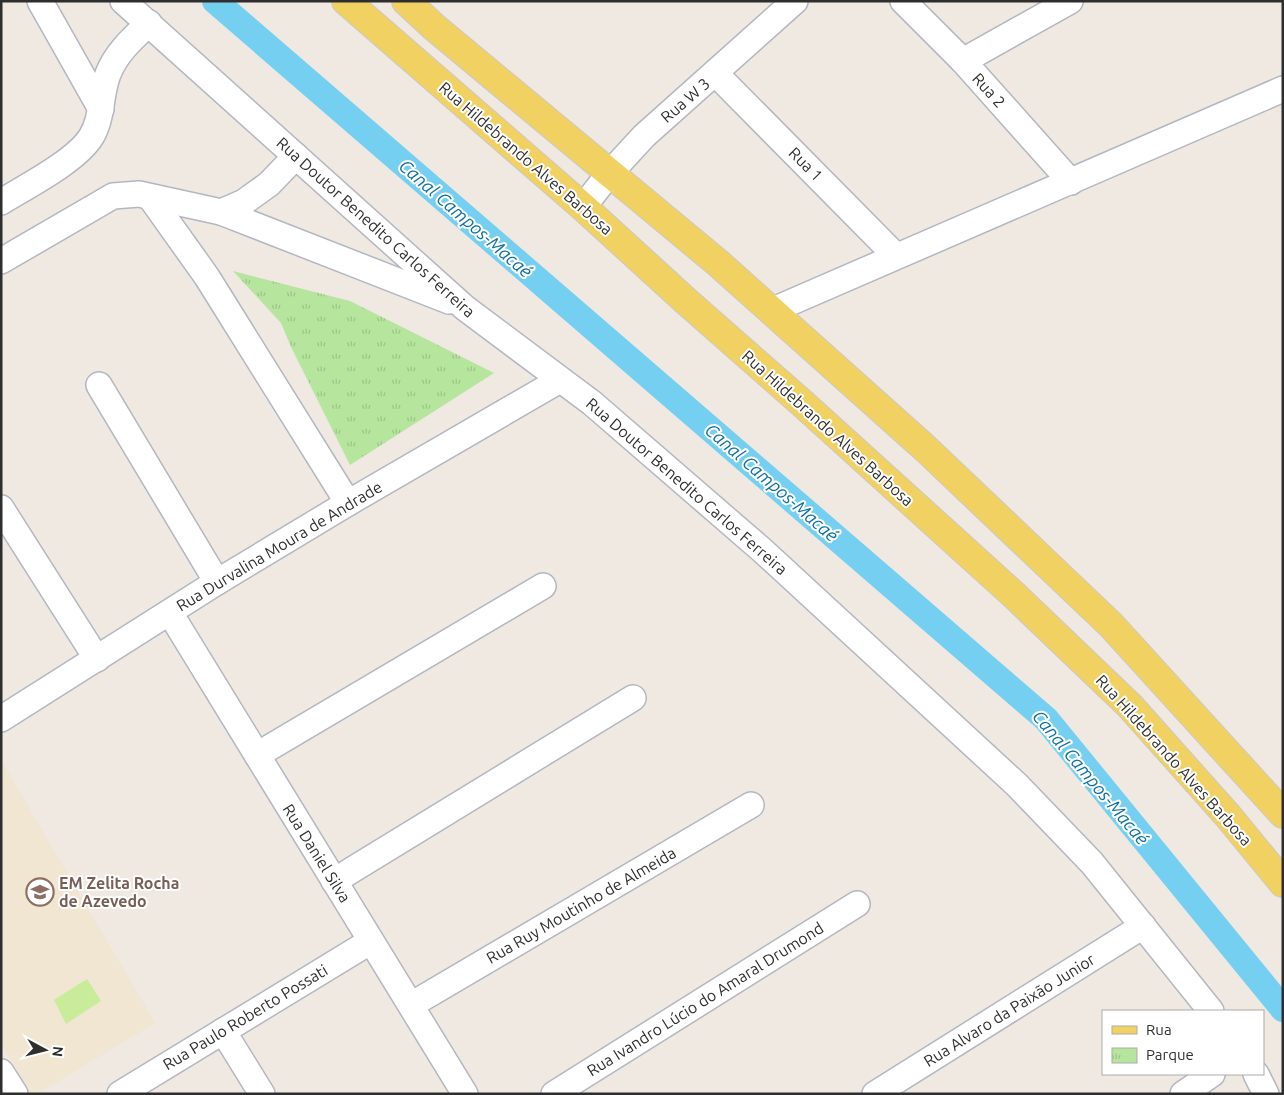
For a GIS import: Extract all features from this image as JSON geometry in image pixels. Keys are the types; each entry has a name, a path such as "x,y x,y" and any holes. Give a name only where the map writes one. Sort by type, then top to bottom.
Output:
{"main road":[{"name":"Rua Hildebrando Alves Barbosa","path":"346,1 583,207 687,302 802,402 1014,595 1130,706 1228,816 1283,883"},
{"path":"406,1 609,174 718,263 926,449 1111,625 1283,814"}],"street":[{"path":"40,1 101,110"},
{"name":"Rua Doutor Benedito Carlos Ferreira","path":"123,1 465,308 592,403 763,551 1018,785 1092,863 1210,1010"},
{"name":"Rua W 3","path":"583,207 609,174 644,136 795,1"},
{"name":"Rua 2","path":"903,1 963,61 1071,182"},
{"path":"963,61 1070,1"},
{"path":"1,202 78,154 92,136 101,110 108,74 120,52 149,23"},
{"name":"Rua 1","path":"715,73 896,256"},
{"path":"770,311 1283,89"},
{"path":"220,212 244,202 296,156"},
{"path":"1,261 113,196 138,194 220,212 465,308"},
{"path":"150,197 207,277 348,503"},
{"name":"Rua Durvalina Moura de Andrade","path":"1,719 217,582 348,503 560,380"},
{"path":"100,386 217,582"},
{"path":"1,508 97,659"},
{"path":"257,755 543,586"},
{"name":"Rua Daniel Silva","path":"170,613 465,1094"},
{"path":"334,881 633,698"},
{"name":"Rua Ruy Moutinho de Almeida","path":"411,1005 751,805"},
{"name":"Rua Ivandro Lúcio do Amaral Drumond","path":"554,1094 857,904"},
{"name":"Rua Alvaro da Paixão Junior","path":"875,1094 1143,926"},
{"name":"Rua Paulo Roberto Possati","path":"120,1094 371,941"},
{"path":"223,1031 262,1094"},
{"path":"1,1072 14,1094"},
{"path":"1183,1094 1211,1075"},
{"path":"1256,1075 1266,1094"}],"shaded area":[{"name":"EM Zelita Rocha de Azevedo","path":"1,760 155,1023 37,1094 31,1094 1,1043"}],"green space":[{"path":"233,271 350,301 494,373 350,465 281,323"},
{"path":"87,979 101,1001 66,1024 54,1000"}],"waterway":[{"name":"Canal Campos-Macaé","path":"215,1 1046,719 1283,1009"}],"place":[{"name":"EM Zelita Rocha de Azevedo","path":"40,892"}]}
